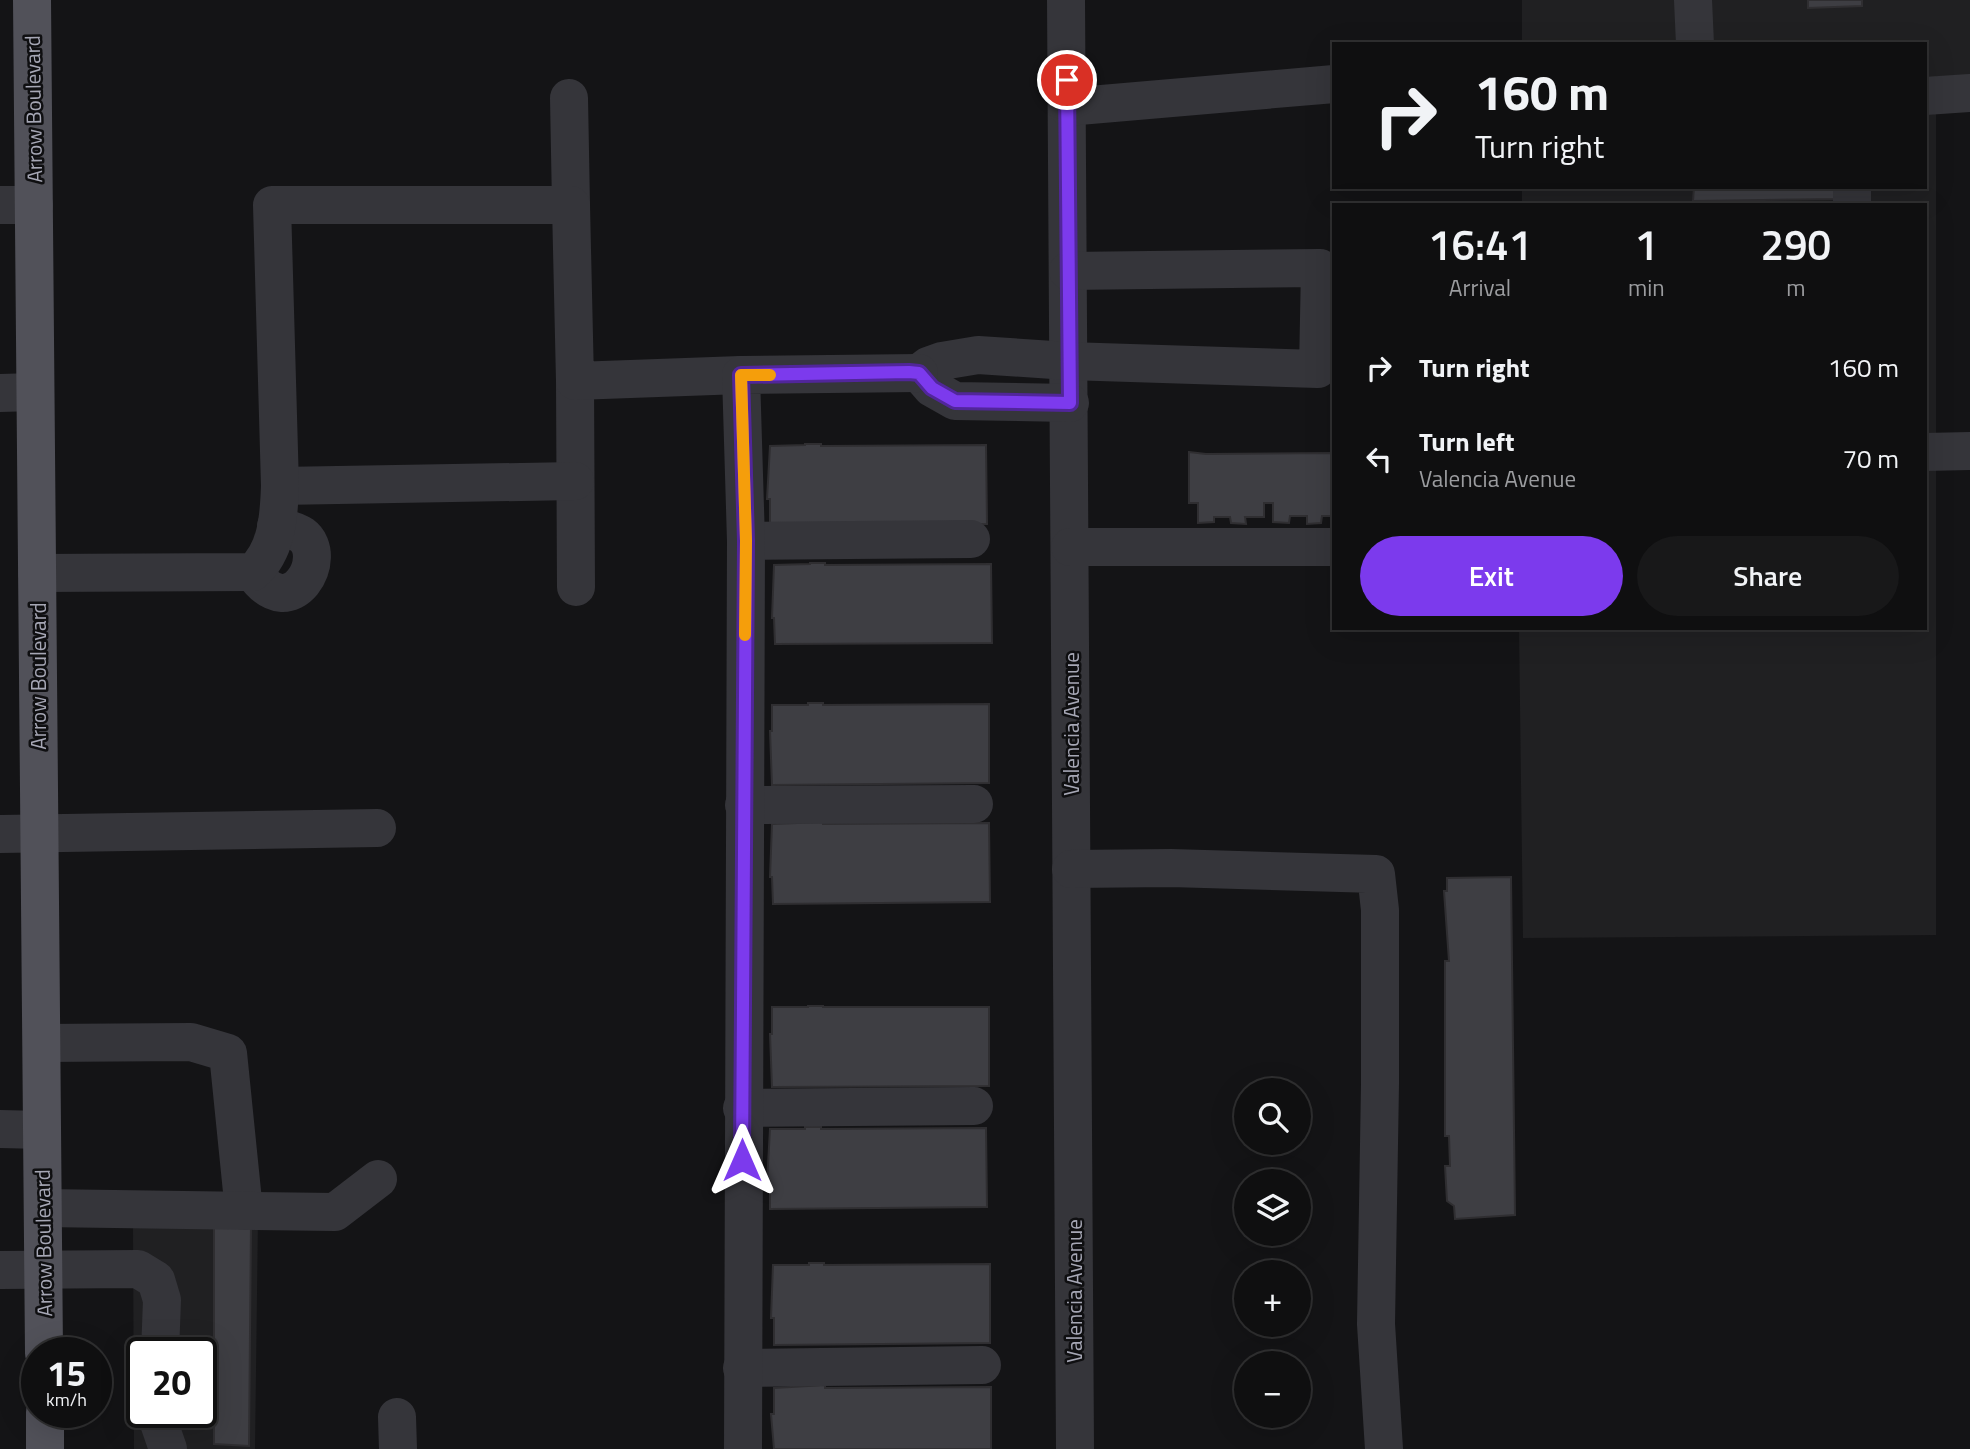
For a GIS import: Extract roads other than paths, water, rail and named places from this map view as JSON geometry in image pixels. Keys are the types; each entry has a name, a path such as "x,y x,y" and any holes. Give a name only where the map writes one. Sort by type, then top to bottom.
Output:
{"main road":[{"name":"Arrow Boulevard","path":"32,0 17,205 18,393 37,573 44,1337"},
{"path":"45,1428 45,1449"}],"street":[{"name":"Valencia Avenue","path":"1066,0 1075,1449"},
{"path":"1693,0 1695,42"},
{"path":"1067,107 1332,84"},
{"path":"1927,96 1970,93"},
{"path":"569,98 576,587"},
{"path":"37,573 253,572 268,590 279,593 300,587 307,579 312,559 308,543 302,535 276,526 280,486 272,205 571,205"},
{"path":"575,381 741,375 919,373 942,361 978,355 1068,361 1318,369 1320,268 1068,271"},
{"path":"919,373 932,388 955,401 1070,403"},
{"path":"741,375 746,541 742,1108 743,1449"},
{"path":"1927,452 1970,451"},
{"path":"280,486 575,481"},
{"path":"746,541 971,539"},
{"path":"1070,547 1332,547"},
{"path":"744,805 974,804"},
{"path":"0,834 377,828"},
{"path":"1071,869 1376,874 1380,910 1380,1084 1376,1324 1384,1449"},
{"path":"41,1043 191,1042 228,1054 244,1211"},
{"path":"742,1108 974,1106"},
{"path":"0,1129 42,1130"},
{"path":"43,1208 335,1213 378,1179"},
{"path":"0,1270 138,1269 156,1280 162,1300 161,1337"},
{"path":"742,1368 982,1365"},
{"path":"161,1428 168,1449"}]}
